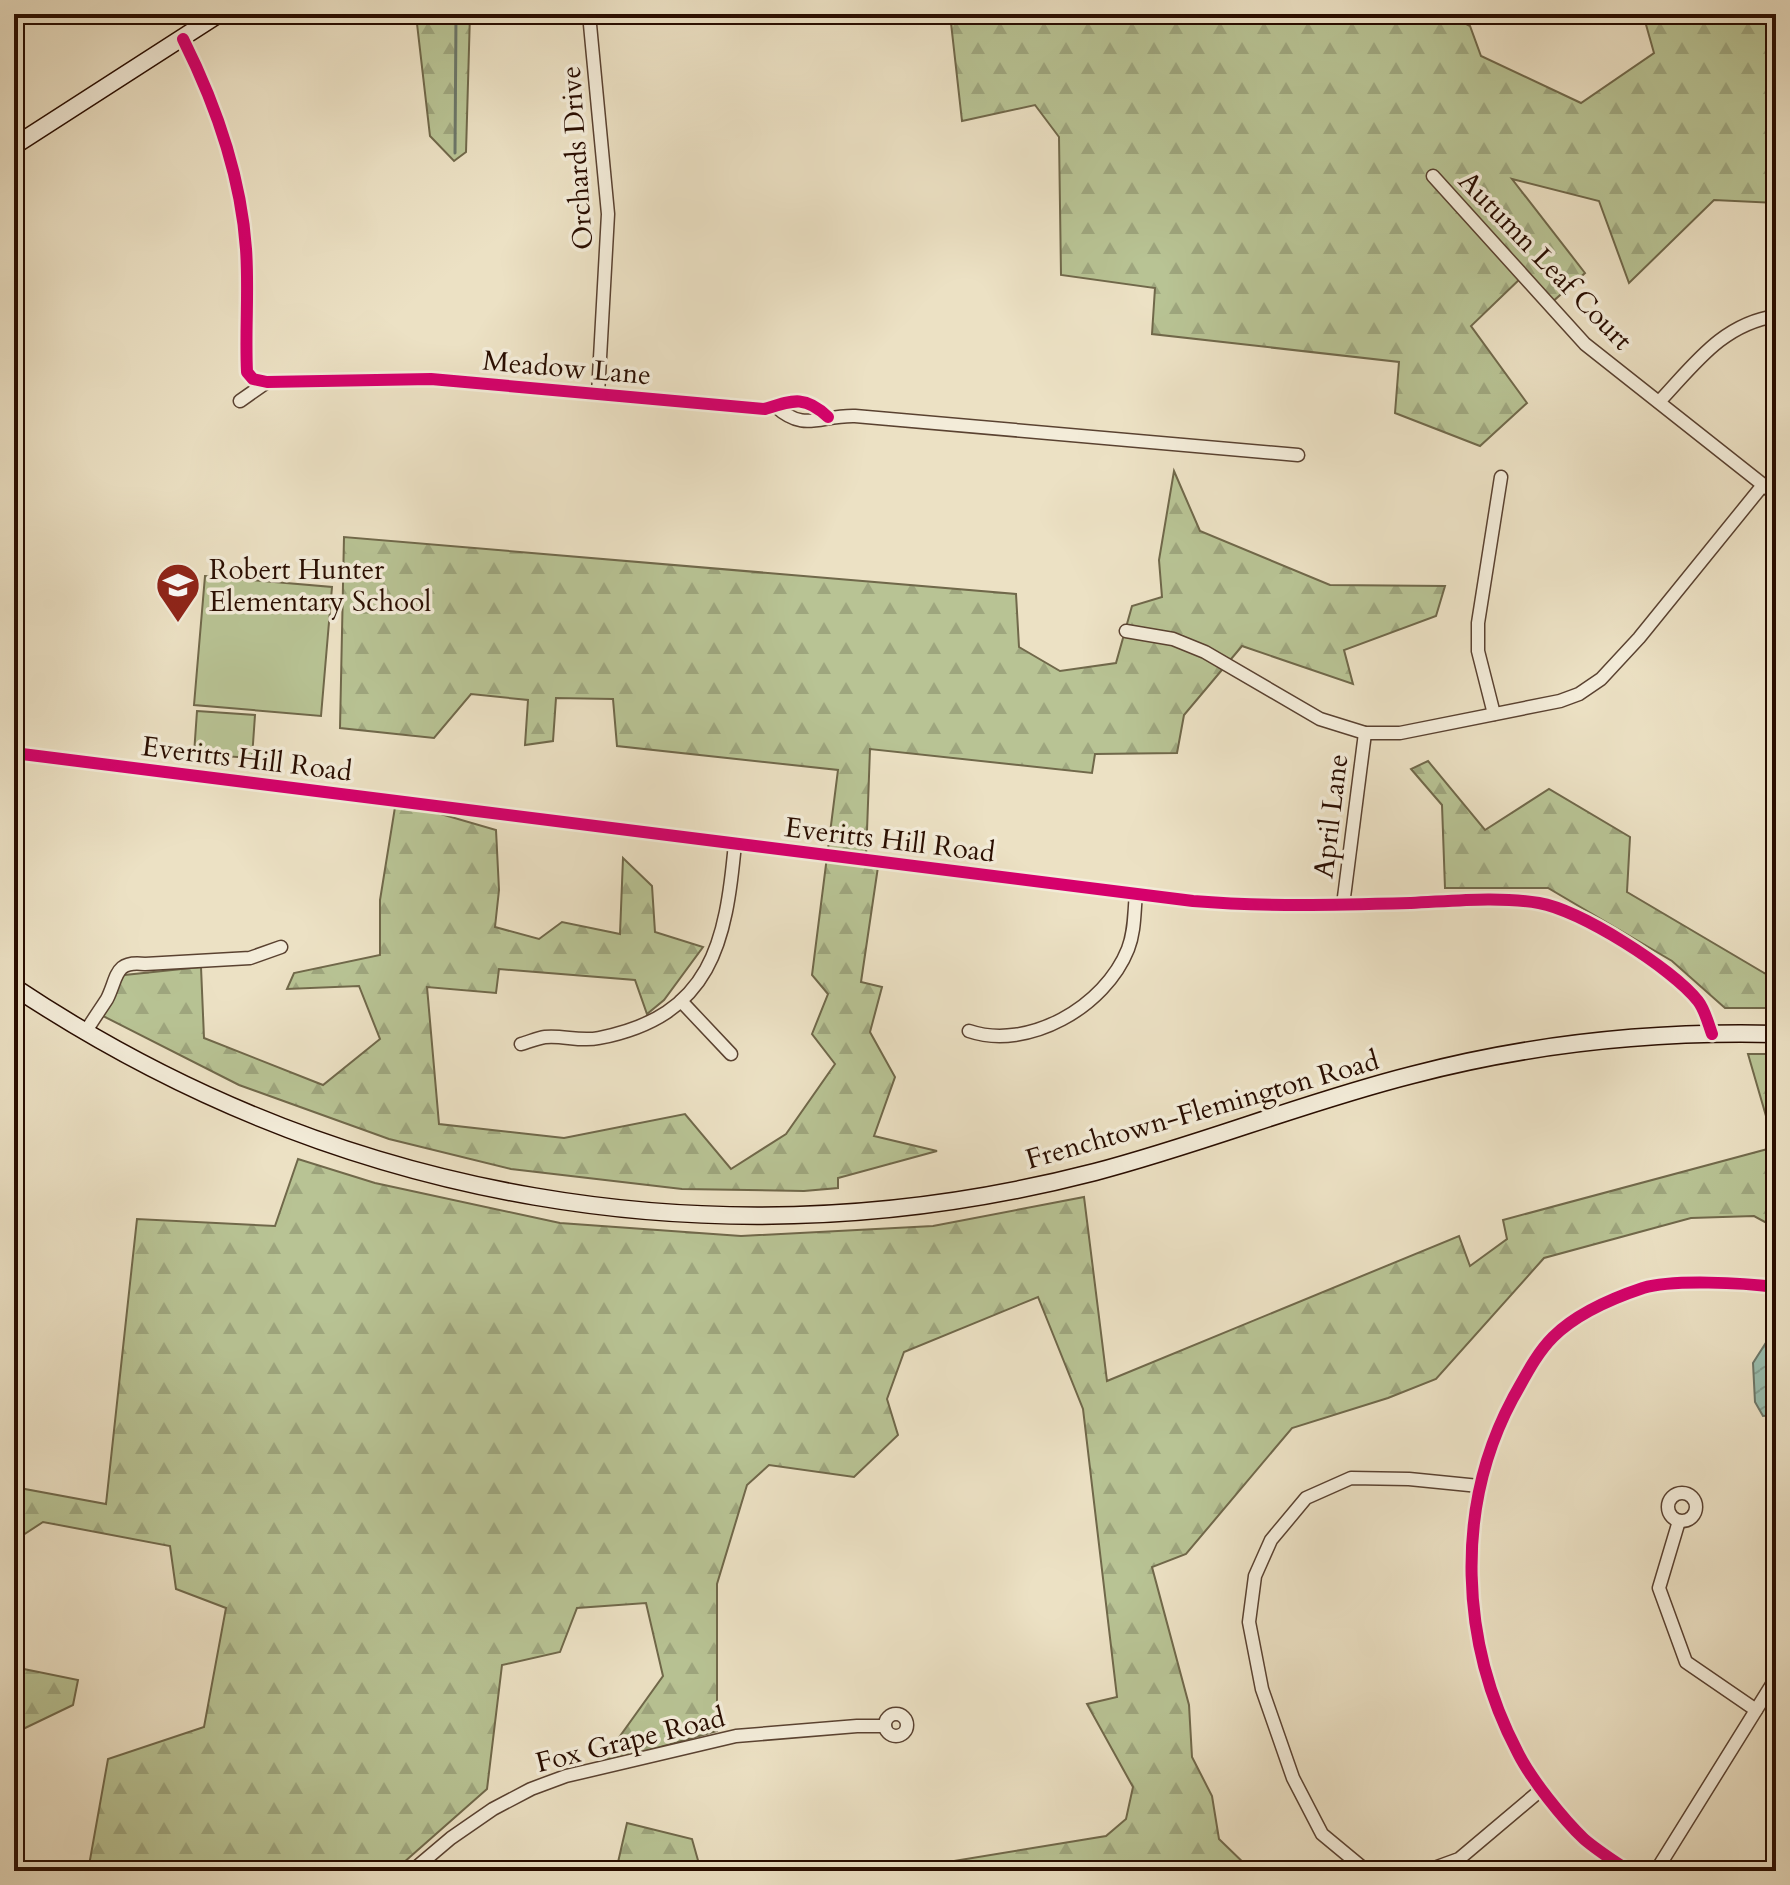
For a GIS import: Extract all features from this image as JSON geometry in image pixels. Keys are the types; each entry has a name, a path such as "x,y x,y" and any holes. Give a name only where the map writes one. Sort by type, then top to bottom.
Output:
{"main road":[{"path":"14,146 219,14"},
{"name":"Frenchtown-Flemington Road","path":"14,987 85,1033 166,1077 257,1119 376,1159 466,1183 559,1201 635,1211 723,1216 835,1213 978,1198 1121,1165 1332,1098 1439,1068 1580,1043 1712,1034 1776,1034"}],"street":[{"name":"Orchards Drive","path":"589,14 608,214 598,394"},
{"path":"183,39 208,92 239,198 247,268 247,372 253,379 267,382"},
{"name":"Autumn Leaf Court","path":"1433,176 1585,344 1776,495"},
{"path":"1659,402 1725,334 1762,318 1776,316"},
{"name":"Meadow Lane","path":"267,382 431,379 765,409 799,400 808,401 828,417"},
{"path":"240,401 267,382"},
{"name":"Meadow Lane","path":"775,406 788,418 797,421 870,417 1298,455"},
{"path":"1494,714 1478,651 1478,623 1501,477"},
{"path":"1126,631 1173,639 1205,652 1320,719 1365,733 1400,733 1560,701 1579,694 1601,679 1639,638 1763,485"},
{"name":"April Lane","path":"1343,905 1365,733"},
{"name":"Everitts Hill Road","path":"14,753 1136,894 1258,906 1520,901 1563,910 1636,951 1680,983 1698,1001 1712,1034"},
{"path":"521,1044 545,1037 582,1041 613,1035 653,1020 681,1001 699,982 715,955 728,909 735,843"},
{"path":"969,1031 988,1037 1032,1031 1064,1018 1093,998 1127,952 1132,936 1136,894"},
{"path":"85,1033 108,996 115,976 131,962 145,964 250,958 281,947"},
{"path":"681,1001 731,1054"},
{"path":"1629,1871 1584,1839 1542,1789 1519,1755 1499,1713 1482,1667 1471,1590 1479,1486 1496,1436 1528,1371 1553,1337 1593,1308 1645,1287 1697,1283 1776,1287"},
{"path":"1384,1871 1363,1868 1322,1834 1293,1778 1262,1689 1249,1622 1255,1576 1271,1540 1306,1498 1351,1478 1409,1479 1479,1486"},
{"path":"1679,1521 1659,1588 1686,1662 1756,1710"},
{"path":"1656,1871 1776,1678"},
{"name":"Fox Grape Road","path":"412,1871 451,1838 493,1809 531,1789 566,1776 736,1736 885,1726"},
{"path":"1426,1871 1459,1859 1542,1789"}],"green space":[{"path":"470,14 466,152 454,161 430,136 416,15"},
{"path":"950,14 1448,14 1470,26 1481,56 1581,103 1654,53 1643,14 1776,14 1776,203 1714,200 1629,283 1599,201 1512,179 1585,273 1551,303 1524,275 1471,326 1527,403 1480,446 1395,413 1399,362 1152,334 1155,288 1061,275 1059,137 1035,105 962,121"},
{"path":"1174,471 1200,531 1330,585 1445,586 1436,616 1344,650 1353,684 1242,646 1184,715 1177,753 1095,754 1092,773 870,749 866,858 879,860 861,982 882,987 870,1032 895,1077 874,1136 937,1151 838,1178 838,1188 804,1191 682,1189 511,1169 389,1139 239,1085 103,1016 115,976 201,967 204,1038 323,1085 380,1039 359,986 287,989 294,973 380,955 380,900 396,801 496,830 499,890 495,927 539,939 562,922 620,934 623,858 652,886 655,932 703,947 664,1000 647,1014 635,980 499,969 496,993 427,987 439,1124 564,1138 685,1114 731,1169 786,1134 835,1064 812,1034 828,994 812,975 838,770 617,746 613,699 556,698 553,741 525,745 528,700 471,694 434,738 340,728 344,537 1016,594 1019,647 1060,671 1116,663 1132,606 1162,597 1159,560"},
{"path":"205,576 332,587 321,716 194,705"},
{"path":"197,711 255,715 252,758 194,754"},
{"path":"1428,761 1485,830 1549,789 1630,837 1627,892 1776,980 1776,1008 1725,1008 1672,961 1548,888 1445,888 1442,805 1411,769"},
{"path":"1748,1054 1776,1054 1776,1228 1754,1216 1691,1218 1544,1258 1436,1379 1388,1398 1292,1428 1186,1554 1152,1567 1189,1705 1192,1757 1212,1796 1219,1839 1252,1871 893,1871 1106,1836 1126,1819 1133,1787 1087,1704 1117,1697 1083,1409 1038,1297 904,1352 887,1399 898,1435 854,1477 769,1465 747,1485 717,1584 717,1731 600,1764 663,1676 646,1603 577,1608 560,1652 502,1665 487,1789 394,1871 88,1871 108,1759 204,1727 226,1608 176,1589 170,1546 43,1522 14,1541 14,1487 106,1504 137,1219 275,1226 298,1159 375,1183 560,1223 741,1236 933,1226 1084,1197 1107,1381 1459,1236 1470,1266 1507,1239 1503,1220 1775,1147"},
{"path":"14,1667 78,1680 73,1705 21,1730 14,1724"},
{"path":"627,1823 692,1839 701,1871 616,1871"}],"water":[{"path":"1767,1341 1776,1341 1776,1415 1763,1416 1755,1402 1753,1363"}],"waterway":[{"path":"455,153 456,14"}],"cycle path":[{"path":"183,39 216,115 239,195 247,264 247,372 253,379 267,382 431,379 765,409 798,401 812,405 828,417"},
{"path":"14,753 1193,901 1302,905 1492,899 1539,903 1600,928 1647,957 1698,1001 1712,1034"},
{"path":"1629,1871 1584,1839 1557,1810 1518,1753 1499,1711 1484,1667 1475,1621 1473,1530 1481,1484 1494,1440 1522,1382 1547,1344 1573,1321 1607,1302 1656,1285 1709,1283 1776,1287"}],"place":[{"name":"Robert Hunter Elementary School","path":"178,624"}]}
